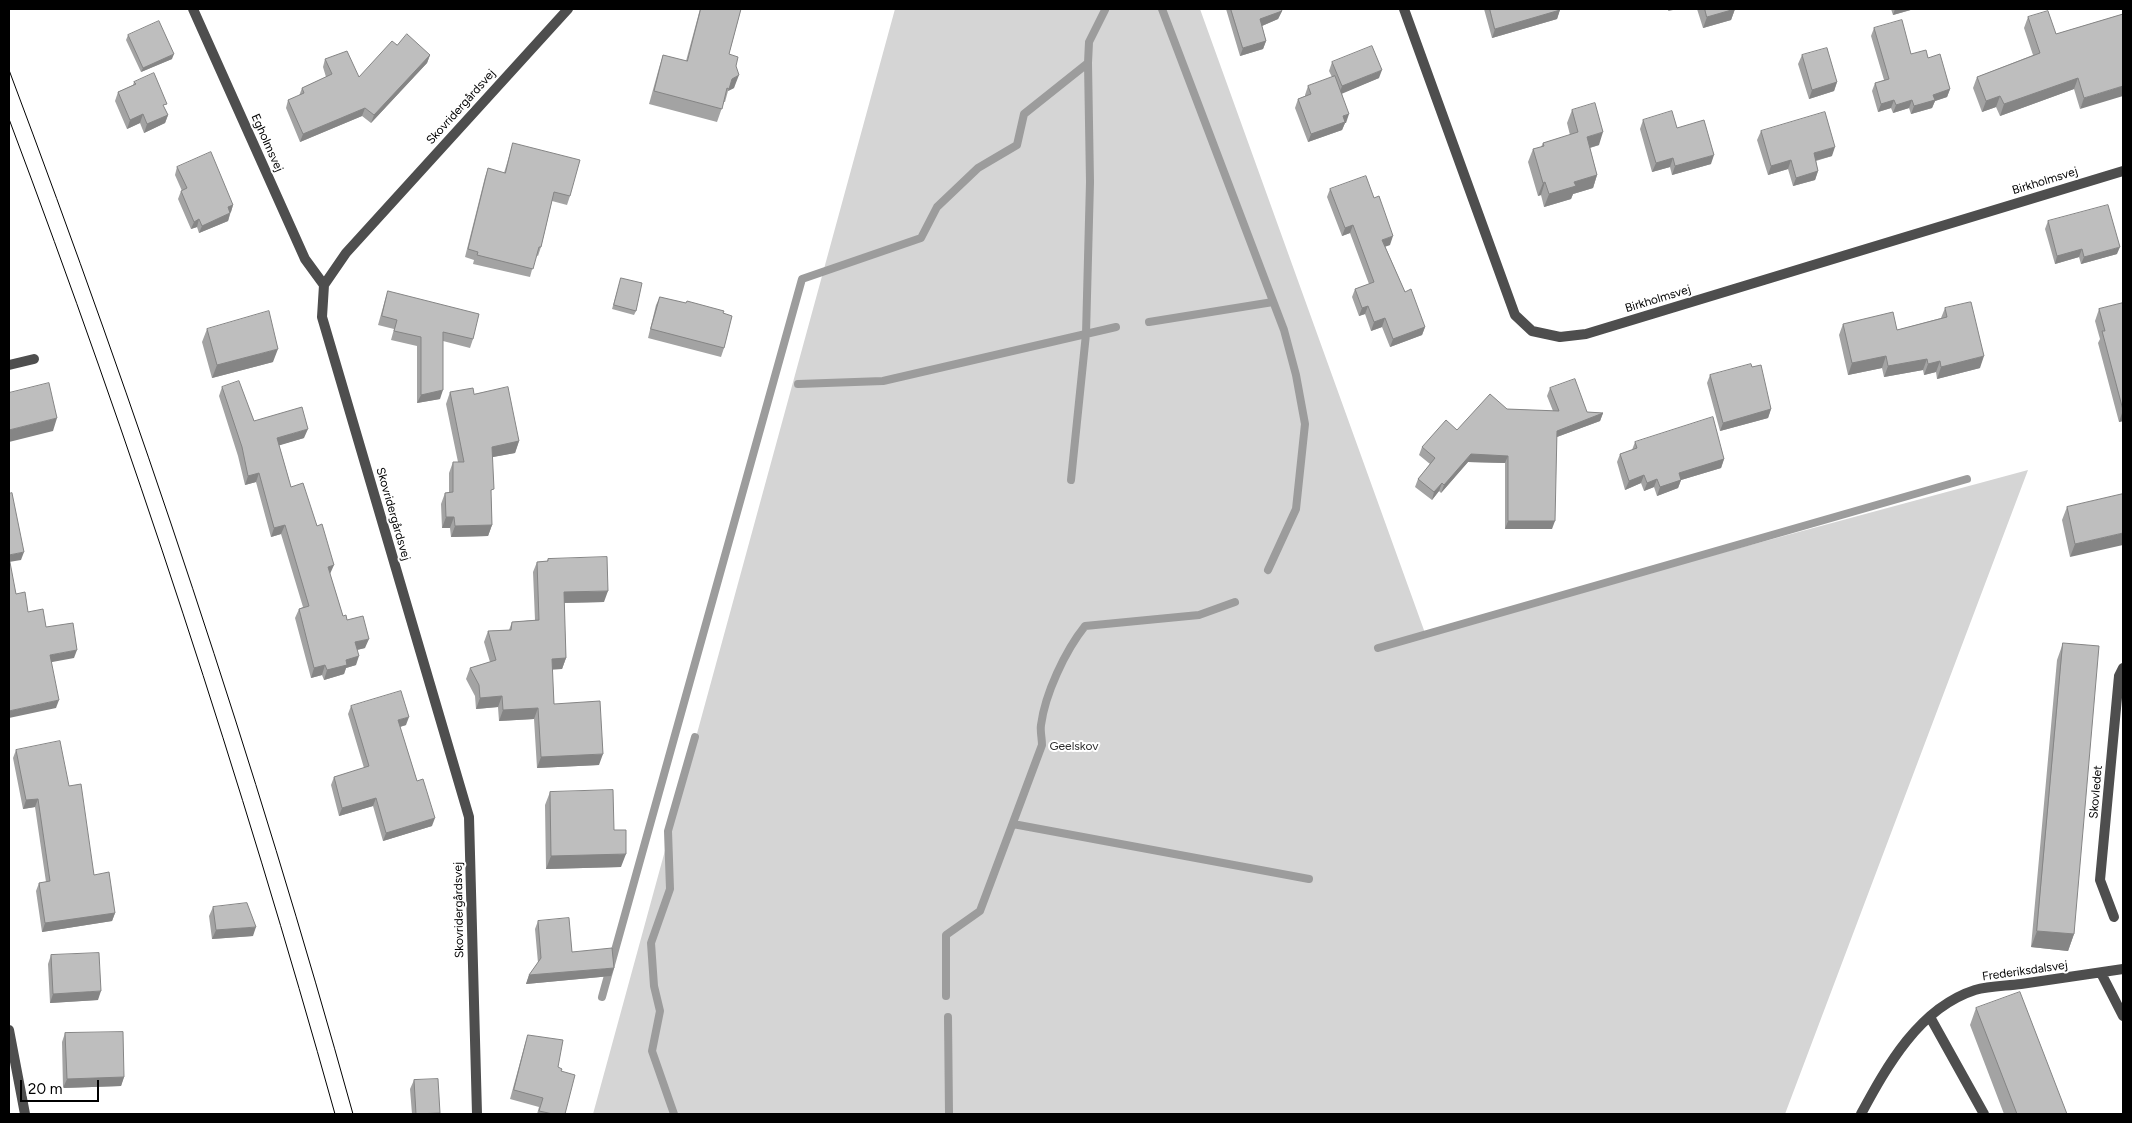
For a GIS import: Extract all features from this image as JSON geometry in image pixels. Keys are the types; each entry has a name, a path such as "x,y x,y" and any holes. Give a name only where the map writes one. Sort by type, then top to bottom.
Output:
{"street":[{"name":"Egholmsvej","path":"193,9 305,259 324,285"},
{"name":"Skovridergårdsvej","path":"476,1114 469,818 322,317 324,285 346,252 568,9"},
{"name":"Birkholmsvej","path":"1404,9 1515,315 1532,331 1560,337 1586,334 2123,170"},
{"path":"9,366 34,359"},
{"name":"Skovledet","path":"2114,918 2100,880 2119,676 2123,668"},
{"name":"Frederiksdalsvej","path":"1861,1114 1884,1074 1907,1040 1930,1017 1950,1002 1976,990 2123,969"},
{"path":"2101,972 2123,1016"},
{"path":"1930,1017 1984,1114"},
{"path":"9,1030 26,1114"}],"green space":[{"name":"Geelskov","path":"895,9 1200,9 1425,633 2028,470 1785,1114 593,1114"}],"building":[{"path":"701,9 741,9 729,54 738,57 736,66 739,75 732,79 729,89 727,88 722,109 654,91 663,55 687,61"},
{"path":"1231,9 1281,9 1282,11 1260,19 1266,41 1243,48"},
{"path":"1490,9 1560,9 1560,10 1495,29"},
{"path":"1705,9 1735,9 1707,17"},
{"path":"2048,11 2056,34 2123,14 2123,86 2084,98 2078,78 2004,104 2000,96 1986,101 1977,77 2040,53 2028,17"},
{"path":"1902,20 1911,54 1926,50 1928,58 1940,54 1950,89 1933,95 1935,100 1914,106 1912,100 1896,105 1894,100 1881,104 1875,83 1889,79 1874,28"},
{"path":"159,21 174,54 143,68 128,35"},
{"path":"407,34 430,55 374,115 365,108 303,134 288,100 304,93 302,88 332,74 325,59 347,51 359,77 392,41 397,45"},
{"path":"1372,46 1382,70 1342,86 1332,62"},
{"path":"1827,48 1837,82 1812,90 1802,55"},
{"path":"154,73 167,104 163,105 168,115 147,124 143,114 130,120 118,92"},
{"path":"1335,76 1349,114 1343,116 1345,122 1311,134 1298,99 1311,94 1308,86"},
{"path":"1595,103 1603,132 1587,137 1597,175 1574,182 1576,186 1549,194 1545,182 1543,183 1533,149 1544,146 1543,143 1578,132 1572,110"},
{"path":"1672,111 1677,128 1704,120 1714,155 1675,166 1673,158 1656,163 1643,120"},
{"path":"1825,112 1835,147 1814,153 1818,171 1796,178 1791,160 1771,166 1761,131"},
{"path":"513,143 580,160 570,196 554,192 541,247 539,247 533,269 477,255 478,252 468,249 488,168 505,173"},
{"path":"211,152 233,205 228,207 230,213 202,226 199,219 194,222 181,191 187,188 177,167"},
{"path":"1366,176 1374,198 1379,196 1393,236 1382,240 1405,292 1411,289 1425,327 1393,339 1385,318 1374,322 1368,306 1362,308 1355,289 1374,282 1353,225 1345,228 1330,189"},
{"path":"2108,205 2120,247 2084,257 2082,249 2057,256 2048,221"},
{"path":"621,278 642,283 636,311 614,305"},
{"path":"388,291 479,314 473,339 443,332 443,390 421,395 421,337 394,331 397,320 382,316"},
{"path":"660,297 686,303 687,301 724,311 723,313 732,316 724,348 651,329"},
{"path":"1971,302 1984,356 1941,367 1940,361 1928,364 1927,359 1888,366 1886,356 1852,363 1843,324 1893,312 1897,330 1947,317 1945,308"},
{"path":"2123,303 2123,410 2102,331 2105,331 2099,309"},
{"path":"269,311 278,349 217,365 207,329"},
{"path":"1751,364 1752,367 1761,365 1771,409 1723,423 1710,375"},
{"path":"1575,379 1587,412 1603,413 1557,431 1555,521 1508,521 1508,456 1471,454 1444,485 1442,483 1434,492 1418,479 1435,458 1422,447 1446,420 1457,430 1490,394 1507,409 1559,411 1550,388"},
{"path":"239,381 254,421 302,407 308,429 277,438 291,487 303,483 317,526 322,524 334,565 328,567 343,616 346,615 347,620 363,616 369,639 355,642 359,656 346,660 347,665 327,670 325,665 314,668 299,609 309,606 285,525 274,528 259,473 248,476 242,447 222,387"},
{"path":"49,383 57,418 9,430 9,393"},
{"path":"508,387 519,441 492,447 494,489 491,490 492,525 455,526 454,517 446,517 445,493 453,492 453,462 464,462 450,392 473,388 474,394"},
{"path":"1713,417 1724,459 1679,473 1681,480 1660,487 1657,479 1647,483 1644,475 1629,481 1620,454 1637,448 1635,442"},
{"path":"12,493 24,552 9,555 9,494"},
{"path":"2123,494 2123,533 2075,544 2067,507"},
{"path":"9,557 16,594 25,592 28,612 43,609 46,627 73,623 77,650 50,655 59,700 9,711"},
{"path":"607,557 608,591 564,592 566,658 552,659 554,704 600,701 603,754 541,757 538,708 503,710 502,696 480,698 479,685 470,668 496,660 488,631 511,630 512,622 539,620 537,562 548,561 548,559"},
{"path":"2063,643 2099,646 2074,934 2037,931"},
{"path":"401,691 409,717 398,720 417,781 423,779 435,818 386,833 376,798 342,808 334,777 369,766 351,706"},
{"path":"60,741 69,786 81,784 94,875 109,872 115,913 45,923 39,883 50,881 38,799 26,800 16,750"},
{"path":"613,790 614,830 626,830 626,854 551,856 550,792"},
{"path":"247,903 256,927 216,930 213,907"},
{"path":"569,918 572,952 612,948 614,968 529,975 541,958 538,921"},
{"path":"99,953 101,991 53,994 51,955"},
{"path":"2020,992 2067,1114 2017,1114 1976,1008"},
{"path":"123,1032 124,1077 67,1079 65,1033"},
{"path":"528,1035 563,1040 558,1067 562,1069 561,1071 575,1075 565,1114 539,1111 543,1098 514,1090"},
{"path":"438,1079 440,1113 416,1114 414,1080"}],"waterway":[{"path":"1162,9 1284,330 1296,375 1305,424 1296,509 1268,570"},
{"path":"602,997 802,279 921,238 937,207 978,168 1017,145 1024,114 1088,63 1089,42 1105,10"},
{"path":"1071,480 1086,334 1090,182 1088,63"},
{"path":"1149,322 1273,302"},
{"path":"798,384 883,381 1116,327"},
{"path":"1378,648 1967,479"},
{"path":"946,996 946,935 980,911 1042,745 1041,725 1051,687 1063,660 1085,626 1199,615 1235,602"},
{"path":"674,1114 652,1051 660,1011 654,986 651,943 670,889 668,831 695,737"},
{"path":"1013,824 1309,879"},
{"path":"948,1017 949,1114"}],"tram line":[{"path":"9,70 103,328 193,588 276,850 353,1114"},
{"path":"9,119 99,365 183,613 262,863 335,1114"}]}
